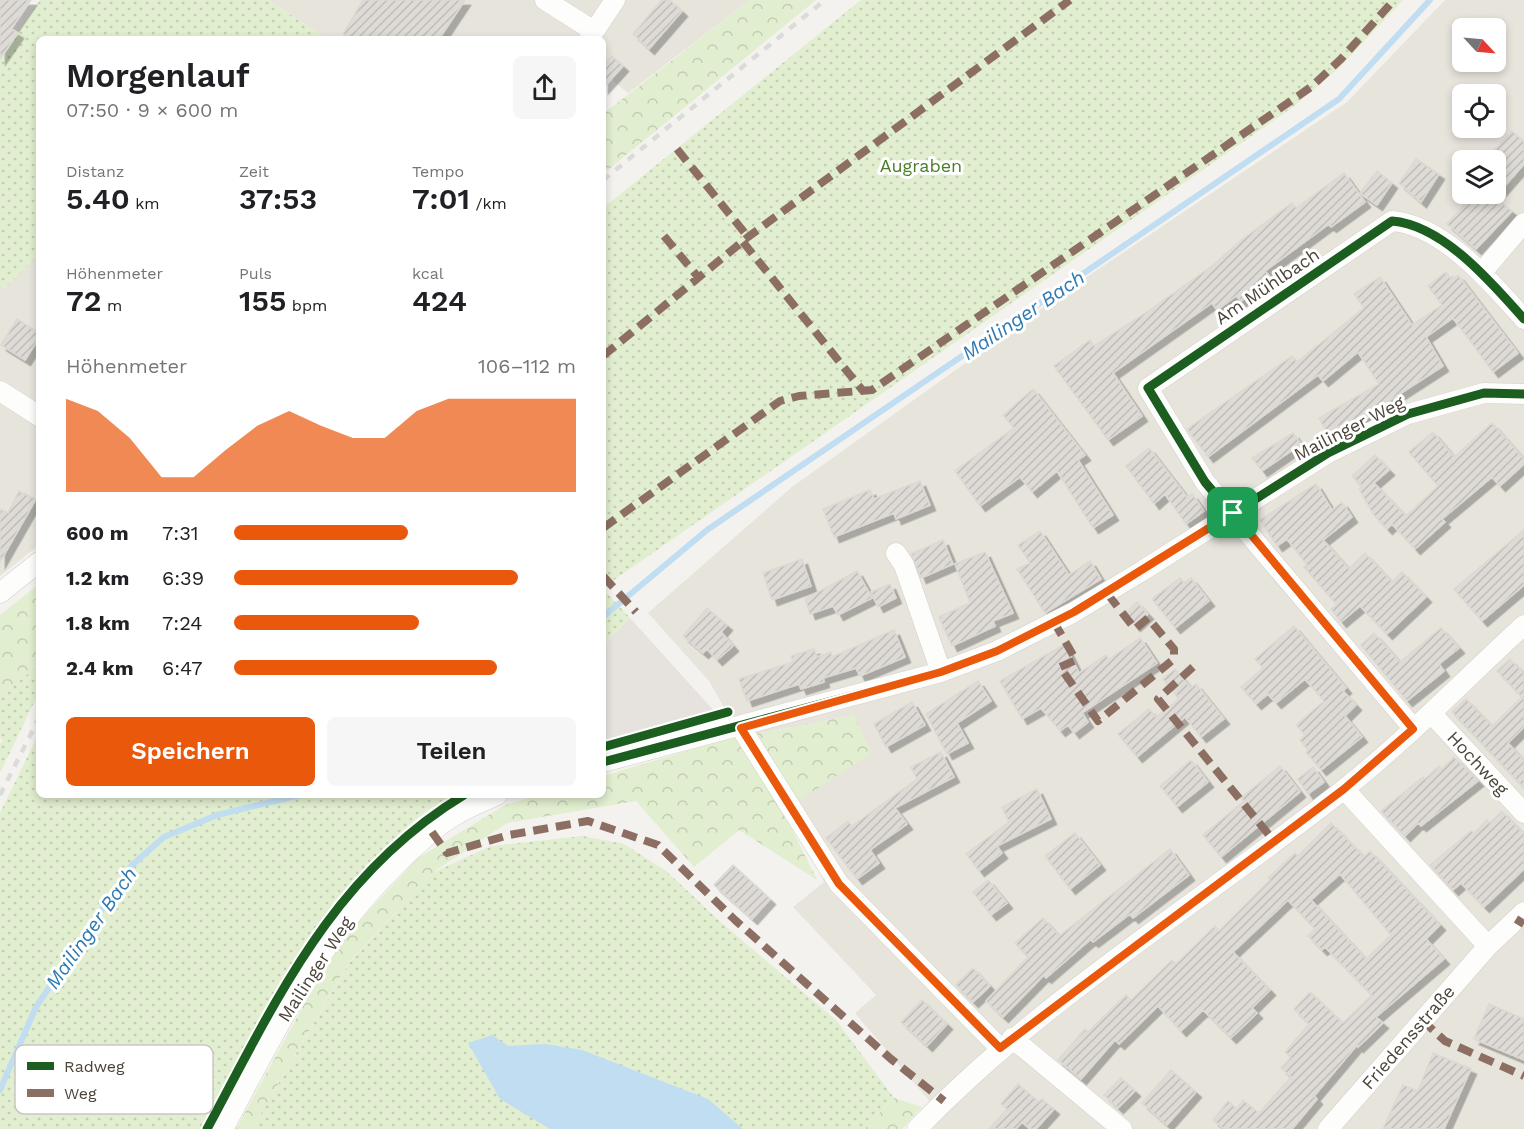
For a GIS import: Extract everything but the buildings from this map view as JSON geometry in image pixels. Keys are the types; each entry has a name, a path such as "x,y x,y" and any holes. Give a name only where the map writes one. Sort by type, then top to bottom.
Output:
{"street":[{"path":"546,0 592,35 615,0"},
{"name":"Am Mühlbach","path":"1233,513 1205,482 1148,388 1392,221 1409,222 1448,246 1482,272 1524,319"},
{"path":"1482,272 1524,223"},
{"path":"0,391 36,414"},
{"name":"Mailinger Weg","path":"606,761 741,728 941,672 997,651 1074,612 1328,453 1407,414 1484,393 1524,394"},
{"path":"1233,513 1413,729"},
{"path":"896,553 904,565 941,672"},
{"path":"0,593 36,564"},
{"path":"917,1129 1006,1043 1344,789 1431,713 1524,625"},
{"name":"Hochweg","path":"1431,713 1524,813"},
{"path":"741,728 839,884 1006,1043 1122,1129"},
{"path":"1344,789 1488,946"},
{"name":"Mailinger Weg","path":"223,1129 298,988 341,924 384,876 432,832 451,817 491,798"},
{"name":"Friedensstraße","path":"1328,1129 1488,946 1524,912"}],"shaded area":[{"path":"268,0 750,0 628,93 606,75 606,36 322,36"},
{"path":"1445,0 1524,0 1524,1129 931,1129 942,1116 855,1013 876,995 793,907 824,882 813,854 783,811 854,715 741,737 709,681 648,613 792,487 1072,287 1347,102"},
{"path":"36,257 36,547 0,576 0,285 5,288"},
{"path":"630,618 715,712 606,742 606,643"}],"green space":[{"path":"40,0 268,0 322,36 36,36 36,257 5,288 0,285 0,56"},
{"path":"750,0 816,0 606,172 606,112"},
{"name":"Augraben","path":"861,0 1403,0 1340,67 1293,107 614,580 606,588 606,206"},
{"path":"36,586 36,667 0,696 0,615"},
{"name":"Augraben","path":"606,592 630,618 606,643"},
{"path":"36,667 36,698 0,773 0,744 3,741 0,737 0,696"},
{"path":"854,715 871,753 783,811 817,880 739,830 694,867 636,801 507,823 432,873 349,962 252,1129 236,1129 336,946 418,858 505,805 529,798 606,798 606,775 724,740"},
{"path":"36,739 36,798 448,798 423,813 397,836 327,915 282,984 213,1110 213,1045 15,1045 15,1114 211,1114 203,1129 0,1129 0,813"},
{"path":"583,836 624,844 666,871 723,924 837,1021 894,1098 864,1129 252,1129 349,963 432,873 491,846"},
{"path":"894,1098 922,1107 902,1129 864,1129"}],"water":[{"path":"492,1035 508,1046 545,1044 582,1050 708,1099 743,1129 550,1129 500,1099 468,1043"}],"waterway":[{"name":"Mailinger Bach","path":"606,614 707,530 1339,99 1430,0"},
{"name":"Mailinger Bach","path":"20,1045 36,1007 132,865 164,837 217,815 288,798"},
{"name":"Mailinger Bach","path":"0,1090 15,1055"}],"railway":[{"path":"606,178 825,0"},
{"path":"0,795 36,724"}],"marked path":[{"path":"606,354 748,237 1070,0"},
{"path":"606,526 780,401 799,396 872,390 1311,87 1341,59 1394,0"},
{"path":"677,149 748,237"},
{"path":"664,236 698,277"},
{"path":"743,242 863,391"},
{"path":"606,579 636,612"},
{"path":"1054,622 1076,660 1060,667 1098,721 1174,659 1174,649 1148,618 1135,629 1106,592"},
{"path":"1193,667 1158,699 1274,841"},
{"path":"432,832 447,853 509,835 588,821 658,845 735,920 891,1059 944,1101"},
{"path":"1516,919 1524,924"},
{"path":"1422,1020 1445,1041 1524,1076"}],"cycle path":[{"path":"1413,728 1205,482 1148,388 1392,221 1411,225 1448,244 1482,273 1524,319"},
{"path":"606,761 941,672 997,651 1074,612 1328,453 1408,414 1484,393 1524,394"},
{"path":"606,746 728,712"},
{"path":"207,1129 284,987 312,943 343,902 378,863 418,827 460,798"}],"route":[{"path":"1233,513 1413,729 1344,789 1000,1048 839,884 741,728 941,672 997,651 1074,612 1233,513"}]}
